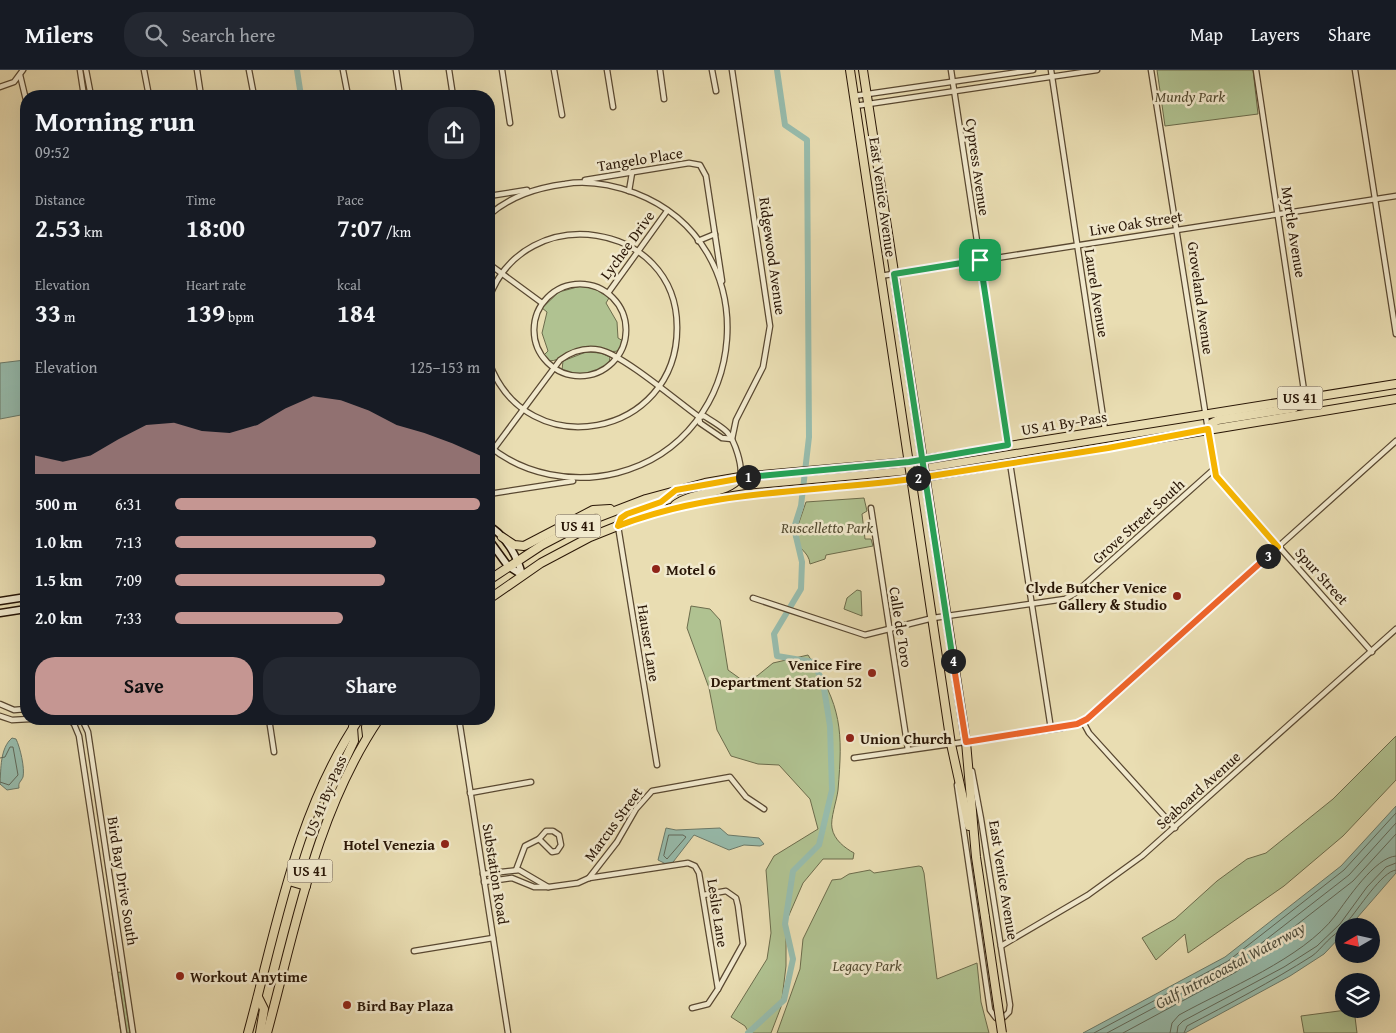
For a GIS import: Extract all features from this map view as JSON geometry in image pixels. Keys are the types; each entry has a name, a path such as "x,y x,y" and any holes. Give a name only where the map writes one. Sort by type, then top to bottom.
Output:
{"main road":[{"name":"East Venice Avenue","path":"850,70 951,744 976,857"},
{"name":"East Venice Avenue","path":"863,70 966,742 976,857 1002,1033"},
{"name":"US 41 By-Pass","path":"495,576 517,560 569,530 620,508 676,490 740,477 923,460 1305,397 1396,384"},
{"path":"1208,429 1212,423 1218,420 1294,408 1305,397"},
{"name":"US 41 By-Pass","path":"495,595 522,575 564,550 618,526 671,508 713,499 926,476 1396,399"},
{"path":"671,508 684,499 728,487 740,477"},
{"path":"618,526 621,518 627,514 661,502 676,490"},
{"path":"495,531 514,545 524,546 594,510 620,508"},
{"path":"502,537 517,560 522,575"},
{"path":"495,548 508,566 522,575"},
{"path":"0,602 20,598"},
{"path":"0,613 20,610"},
{"path":"367,725 368,736"},
{"name":"US 41 By-Pass","path":"267,1033 323,829 343,782 375,725"},
{"name":"US 41 By-Pass","path":"248,1033 289,881 313,804 353,727"},
{"path":"323,829 329,795 354,741 353,727"},
{"path":"289,881 306,886"},
{"path":"258,997 264,1009 260,1033"}],"street":[{"path":"80,70 83,90"},
{"path":"86,70 90,90"},
{"path":"144,70 148,90"},
{"path":"197,70 200,90"},
{"path":"249,70 253,90"},
{"path":"343,70 347,90"},
{"path":"396,70 399,90"},
{"path":"449,70 452,90"},
{"path":"502,70 510,123"},
{"path":"554,70 562,115"},
{"path":"607,70 613,107"},
{"path":"660,70 664,99"},
{"path":"712,70 716,91"},
{"name":"Ridgewood Avenue","path":"732,70 770,326 763,367 736,420 732,439"},
{"name":"Cypress Avenue","path":"952,70 1008,445"},
{"path":"853,96 1033,70"},
{"name":"Laurel Avenue","path":"1051,70 1105,430"},
{"path":"855,106 1097,70"},
{"name":"Groveland Avenue","path":"1152,70 1214,471"},
{"name":"Myrtle Avenue","path":"1256,70 1305,397"},
{"path":"1355,70 1396,334"},
{"path":"0,88 14,82 21,72"},
{"path":"21,72 24,90"},
{"name":"Tangelo Place","path":"571,183 689,163 700,165 706,176 724,295"},
{"path":"629,191 632,173"},
{"path":"495,195 571,183 599,184 629,191 652,201 667,211 698,241 714,268 724,295 728,324 725,358 716,388 699,417 678,441 654,458 623,471 495,493"},
{"path":"495,211 518,196 541,188"},
{"name":"Live Oak Street","path":"880,276 1396,196"},
{"name":"Lychee Drive","path":"608,293 667,211"},
{"path":"495,286 502,273 515,259 531,247 568,234 601,236 624,244 638,252 654,267 663,279 677,316 677,338 674,357 659,388 628,415 610,423 596,426 560,425 541,419 523,409 501,386 495,374"},
{"path":"698,241 715,234"},
{"path":"495,268 542,303"},
{"path":"572,284 591,285 608,293 622,311 627,328 626,341 618,358 604,370 588,376 570,376 553,368 540,354 535,338 535,322 542,303 556,291 572,284"},
{"path":"495,447 553,368 566,356 582,350 599,350 618,358 699,417 700,422 722,438 732,439"},
{"path":"699,417 704,416 726,431 732,439 740,466 740,477"},
{"path":"854,758 1051,729 1082,722 1396,441"},
{"path":"495,451 514,462 541,473 570,478 586,478"},
{"path":"1010,463 1051,729"},
{"name":"Spur Street","path":"1214,471 1217,478 1372,652"},
{"name":"Grove Street South","path":"753,598 861,634 870,634 933,618 1065,599 1074,594 1214,471"},
{"name":"Calle de Toro","path":"871,508 908,750"},
{"name":"Hauser Lane","path":"618,526 656,765"},
{"name":"Seaboard Avenue","path":"1001,946 1088,896 1142,856 1396,629"},
{"path":"0,704 14,710 20,710"},
{"path":"0,716 12,720 20,720"},
{"path":"1082,722 1089,733 1175,828"},
{"name":"Bird Bay Drive South","path":"74,725 79,736 124,1033"},
{"name":"Bird Bay Drive South","path":"85,725 88,732 134,1033"},
{"path":"270,725 274,752"},
{"name":"Substation Road","path":"460,725 508,1033"},
{"name":"East Venice Avenue","path":"951,744 990,1010 996,1018 1004,1016 1010,1009 981,819 966,742"},
{"name":"Marcus Street","path":"589,878 617,842 636,809 654,790 730,777 746,797 764,810"},
{"path":"470,793 531,782"},
{"path":"516,870 525,846 539,839 543,833 553,831 559,835 561,846 557,852 552,852 539,839"},
{"path":"95,842 104,840"},
{"name":"Leslie Lane","path":"484,882 512,878 534,887 549,887 578,883 589,878 688,864 698,869 718,989"},
{"path":"483,874 516,870 549,887"},
{"path":"692,1008 708,1004 743,944 736,898 726,891 703,895"},
{"path":"108,931 118,929"},
{"path":"414,951 493,938"}],"green space":[{"name":"Mundy Park","path":"1157,70 1253,70 1258,114 1165,126"},
{"path":"581,286 595,289 609,298 606,303 617,322 618,338 623,341 619,350 616,351 585,347 549,361 544,355 548,351 542,333 547,312 542,308 559,292"},
{"path":"586,352 601,353 610,357 609,363 593,373 581,375 562,370 563,361"},
{"name":"Ruscelletto Park","path":"864,498 867,511 862,514 865,539 871,539 873,546 826,555 825,559 810,564 808,556 794,537 806,502"},
{"path":"857,590 861,591 862,616 844,609 847,598"},
{"path":"691,606 710,609 720,620 728,670 742,680 757,676 773,663 808,655 828,689 838,720 840,769 832,828 837,840 854,853 853,859 823,859 803,883 786,922 786,966 781,1007 771,1033 749,1033 745,1026 731,1017 767,959 771,933 766,870 774,856 818,829 810,799 779,765 758,764 731,756 717,730 709,688 687,628"},
{"path":"1396,736 1396,780 1343,836 1284,886 1188,953 1185,934 1156,960 1142,938 1175,919 1217,881 1247,859 1266,853 1333,799"},
{"name":"Legacy Park","path":"922,867 924,873 937,979 977,963 981,1002 989,1033 777,1033 800,969 803,939 832,880 870,870 874,873"},
{"path":"121,972 130,1033 121,1033 112,973"},
{"path":"1335,1012 1335,1018 1355,1018 1357,1033 1304,1033 1301,1016"}],"water":[{"path":"20,361 20,415 0,419 0,363"},
{"path":"12,738 16,739 19,747 23,763 23,777 19,788 7,790 0,784 1,765 5,747"},
{"name":"Gulf Intracoastal Waterway","path":"1396,806 1396,873 1357,918 1335,918 1335,942 1324,954 1290,976 1185,1033 1083,1033 1225,957 1341,866"},
{"path":"666,828 676,830 720,828 728,835 759,838 764,844 760,846 744,845 729,850 694,835 670,866 658,860"}],"waterway":[{"path":"297,70 300,90"},
{"path":"748,1033 784,1000 793,959 785,924 793,871 819,845 832,790 830,726 823,682 813,662 777,656 774,634 801,589 802,562 794,528 801,506 809,437 807,140 785,125 777,70"}],"place":[{"name":"Motel 6","path":"656,569"},
{"name":"Clyde Butcher Venice Gallery & Studio","path":"1177,596"},
{"name":"Venice Fire Department Station 52","path":"872,673"},
{"name":"Union Church","path":"850,738"},
{"name":"Hotel Venezia","path":"445,844"},
{"name":"Workout Anytime","path":"180,976"},
{"name":"Bird Bay Plaza","path":"347,1005"}],"route":[{"path":"980,260 894,274 923,460 926,476 966,742 1062,728 1087,719 1278,547 1216,476 1208,429 1108,448 926,476 897,481 765,492 688,503 645,515 618,526 621,518 627,514 661,502 676,490 705,483 740,477 909,462 923,460 1008,445 980,260"}]}
